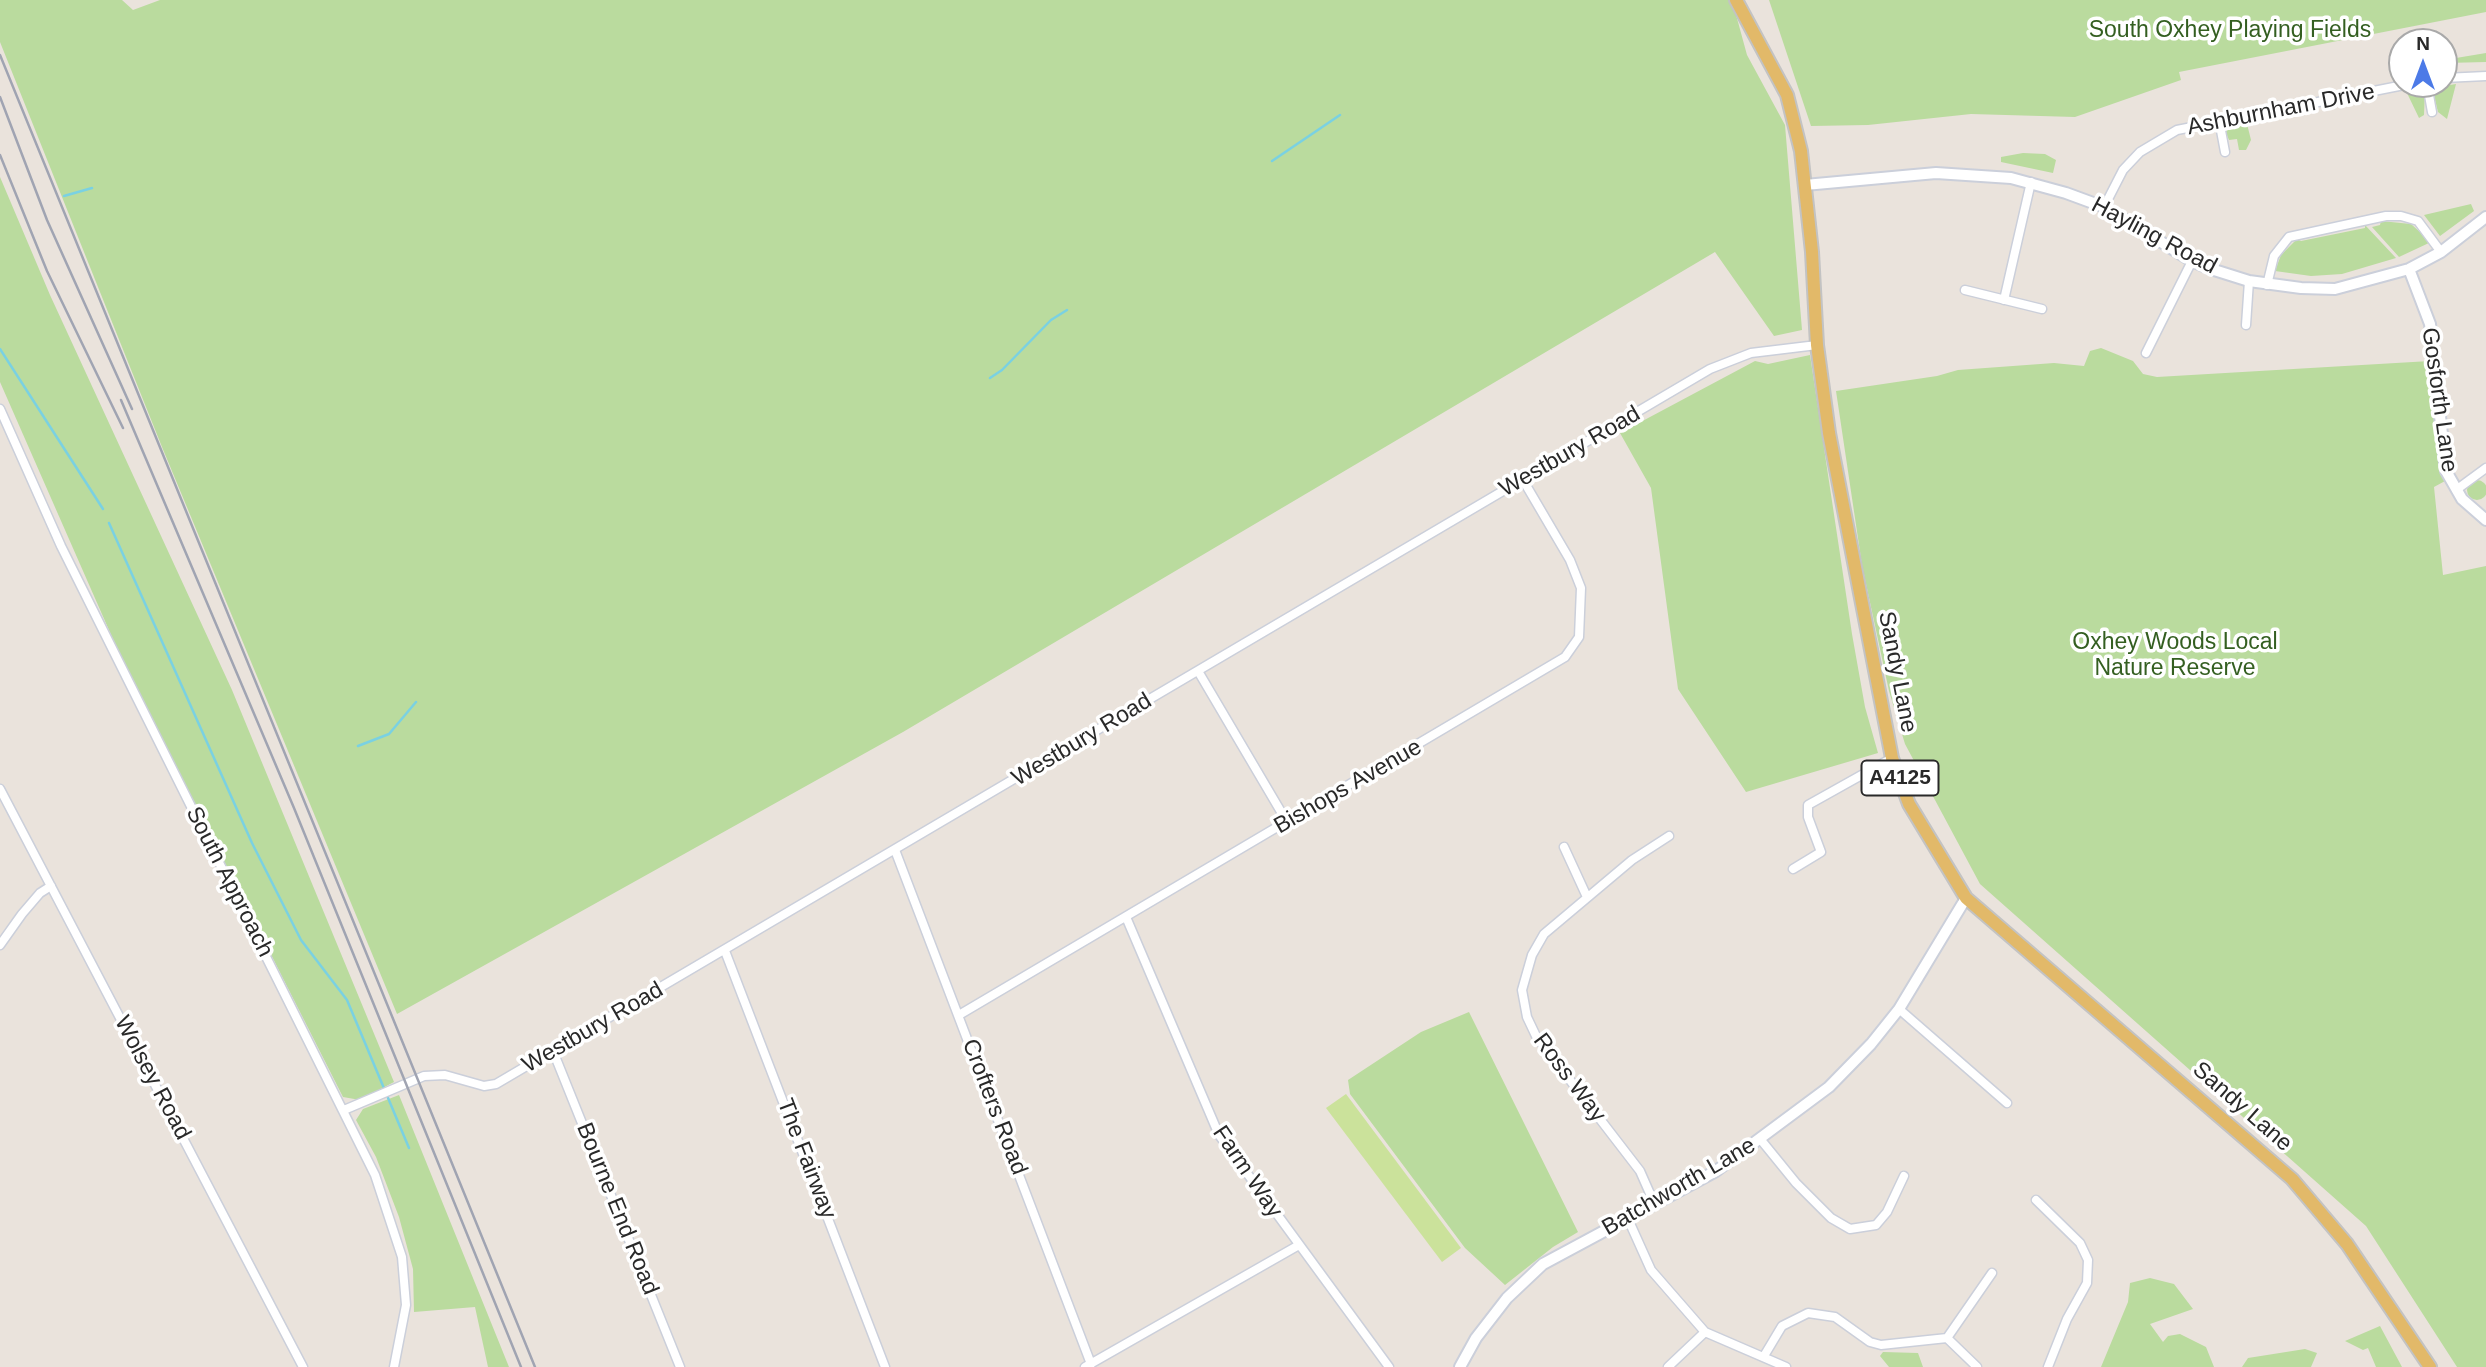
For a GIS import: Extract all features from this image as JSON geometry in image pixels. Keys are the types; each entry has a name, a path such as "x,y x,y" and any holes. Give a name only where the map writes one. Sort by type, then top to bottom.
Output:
{"main road":[{"name":"Sandy Lane","path":"1736,0 1787,95 1801,151 1817,345 1829,433 1892,758 1909,804 1966,898 2292,1179 2347,1244 2430,1367"}],"street":[{"path":"2458,77 2486,76"},
{"name":"Ashburnham Drive","path":"2104,207 2123,170 2140,152 2177,130 2388,88"},
{"path":"2430,98 2432,112"},
{"path":"2219,120 2225,152"},
{"name":"Hayling Road","path":"1805,185 1936,173 1977,174 2031,182 2104,207 2192,261 2267,285 2335,289 2409,269 2441,252 2486,218"},
{"path":"2004,300 2031,182"},
{"path":"2267,285 2274,256 2289,237 2386,216 2401,216 2418,221 2441,252"},
{"path":"2146,353 2192,261"},
{"name":"Gosforth Lane","path":"2409,269 2430,324 2446,471 2470,508 2486,520"},
{"path":"2246,325 2249,281"},
{"path":"1965,290 2042,309"},
{"name":"Westbury Road","path":"344,1110 424,1076 436,1075 491,1086 1735,358 1817,345"},
{"name":"South Approach","path":"0,409 61,546 375,1175 402,1257 406,1305 394,1367"},
{"path":"2456,490 2486,468"},
{"name":"Bishops Avenue","path":"960,1015 1557,664 1576,644 1583,609 1577,576 1523,480"},
{"path":"1198,671 1287,822"},
{"path":"1793,869 1821,852 1808,817 1808,805 1892,758"},
{"name":"Wolsey Road","path":"0,789 303,1367"},
{"name":"Ross Way","path":"1655,1205 1640,1171 1544,1047 1531,1026 1525,1007 1524,982 1539,942 1632,860 1669,836"},
{"path":"1564,847 1587,897"},
{"name":"Crofters Road","path":"895,850 960,1015 1088,1366"},
{"path":"0,946 22,914 40,893 51,886"},
{"name":"Batchworth Lane","path":"1460,1367 1489,1320 1528,1277 1560,1253 1716,1171 1761,1140 1855,1063 1899,1009 1966,898"},
{"name":"Farm Way","path":"1126,917 1219,1135 1388,1367"},
{"name":"The Fairway","path":"725,951 885,1367"},
{"path":"1899,1009 2007,1103"},
{"name":"Bourne End Road","path":"553,1051 680,1367"},
{"path":"1761,1140 1796,1183 1831,1218 1850,1229 1877,1225 1887,1212 1904,1176"},
{"path":"2036,1200 2080,1243 2088,1261 2087,1283 2067,1320 2048,1367"},
{"path":"1628,1219 1651,1269 1705,1332 1786,1367"},
{"path":"1088,1366 1299,1245"},
{"path":"1763,1356 1782,1326 1808,1313 1835,1317 1870,1342 1881,1345 1947,1338 1992,1273"},
{"path":"1668,1367 1705,1332"},
{"path":"1947,1338 1977,1367"}],"green space":[{"path":"0,0 122,0 133,10 160,0 1732,0 1747,55 1785,125 1802,330 1774,336 1715,252 903,732 397,1014 162,447 0,42"},
{"name":"South Oxhey Playing Fields","path":"1769,0 2486,0 2486,12 2404,28 2388,28 2388,31 2179,72 2181,80 2075,117 1971,114 1868,125 1811,126"},
{"path":"2486,53 2486,62 2458,63 2458,58"},
{"path":"2409,98 2425,98 2424,115 2419,118"},
{"path":"2434,98 2452,98 2447,119 2438,112"},
{"path":"2247,124 2251,140 2246,150 2239,150 2237,139 2229,140 2224,128"},
{"path":"2023,153 2045,154 2056,160 2053,173 2001,162 2001,157"},
{"path":"0,177 50,295 232,690 394,1082 360,1100 343,1097 123,662 0,382"},
{"path":"2471,204 2474,211 2440,236 2424,215"},
{"path":"2381,221 2411,224 2431,242 2399,257 2372,227 2380,225"},
{"path":"2365,225 2396,258 2342,274 2311,276 2275,271 2281,255 2297,239 2301,241 2365,228"},
{"name":"Oxhey Woods Local Nature Reserve","path":"2101,348 2133,361 2143,374 2157,377 2430,361 2436,436 2445,481 2434,487 2443,575 2486,566 2486,1367 2457,1367 2366,1226 1980,884 1905,744 1889,691 1862,565 1836,391 1937,376 1958,370 2054,363 2084,366 2090,351"},
{"path":"1810,355 1852,634 1865,707 1878,753 1746,792 1678,689 1651,488 1620,433 1755,361 1768,364"},
{"path":"2477,480 2484,483 2487,490 2484,497 2477,500 2470,497 2467,490 2470,483"},
{"path":"1469,1012 1578,1232 1553,1247 1505,1285 1465,1248 1350,1094 1348,1080 1421,1032"},
{"path":"1346,1094 1461,1248 1442,1262 1326,1108"},
{"path":"399,1095 509,1367 488,1367 475,1307 414,1312 413,1269 399,1217 376,1157 356,1120 363,1109"},
{"path":"2150,1278 2174,1284 2193,1309 2150,1324 2163,1342 2168,1336 2180,1334 2206,1347 2214,1367 2101,1367 2128,1302 2130,1283"},
{"path":"2380,1326 2402,1367 2376,1367 2368,1348 2363,1350 2345,1341"},
{"path":"2305,1349 2317,1353 2311,1367 2242,1367 2248,1358"},
{"path":"1883,1352 1918,1353 1923,1367 1889,1367 1880,1356"}],"waterway":[{"path":"1272,161 1340,115"},
{"path":"64,196 92,188"},
{"path":"990,378 1002,370 1051,320 1067,310"},
{"path":"0,349 103,509"},
{"path":"109,523 252,843 301,940 347,1000 409,1148"},
{"path":"358,746 389,734 416,702"}],"railway":[{"path":"0,55 535,1367"},
{"path":"0,97 47,220 132,409"},
{"path":"0,155 47,271 123,428"},
{"path":"121,400 294,808 521,1367"}]}
